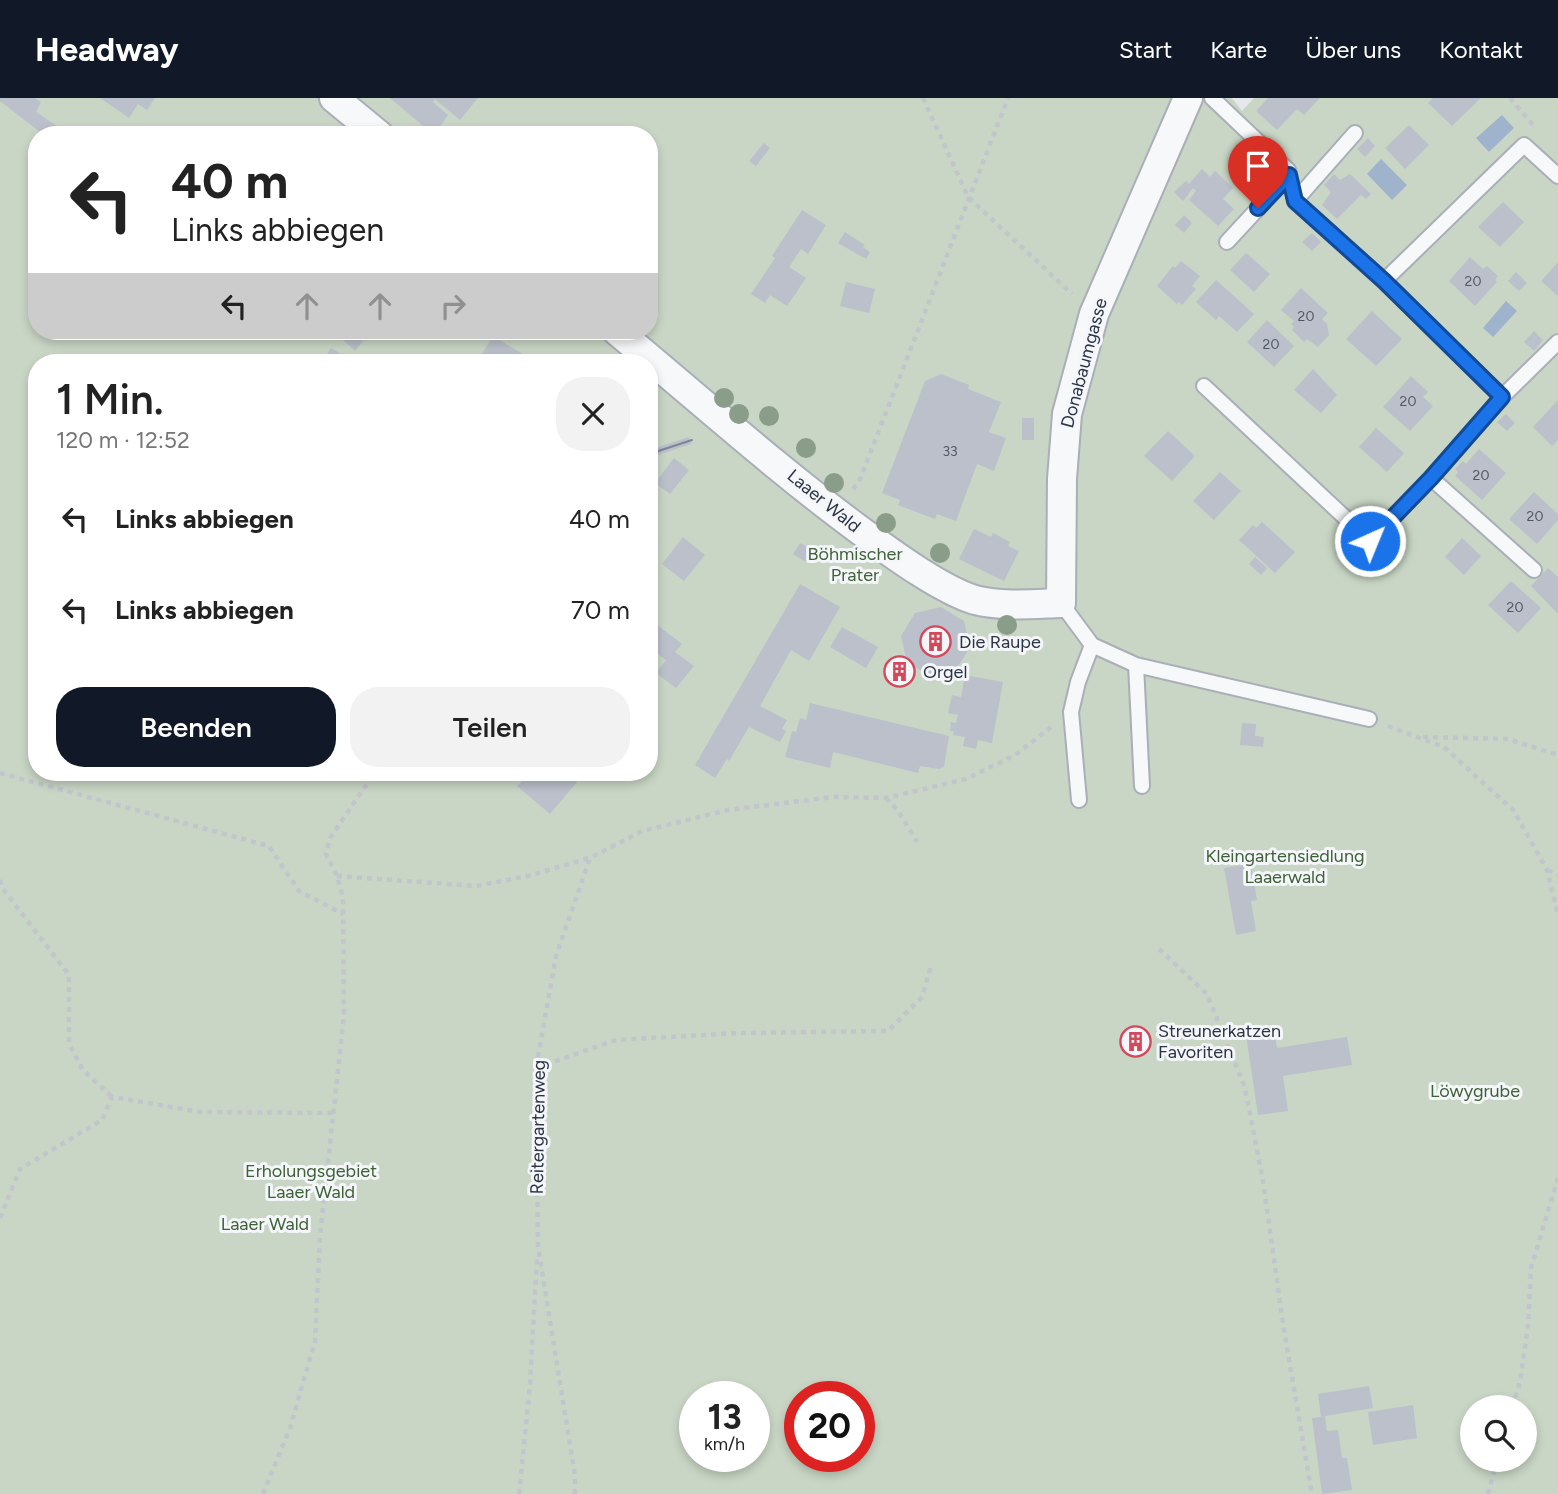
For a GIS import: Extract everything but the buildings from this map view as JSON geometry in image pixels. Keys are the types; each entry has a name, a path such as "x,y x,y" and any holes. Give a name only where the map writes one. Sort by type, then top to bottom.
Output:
{"street":[{"path":"334,98 368,126"},
{"name":"Donabaumgasse","path":"1061,603 1062,479 1067,414 1094,314 1188,98"},
{"name":"Laaer Wald","path":"625,340 637,354"},
{"name":"Laaer Wald","path":"658,371 900,560 975,600 998,603 1061,603"}],"lane":[{"path":"1212,98 1288,170 1295,201 1384,281 1502,397"},
{"path":"1295,201 1355,133"},
{"path":"1384,281 1524,145 1558,176"},
{"path":"1227,242 1289,175"},
{"path":"1204,386 1370,541 1431,478 1502,397 1558,342"},
{"path":"1431,478 1534,570"},
{"path":"1061,603 1092,645 1136,665 1369,719"},
{"path":"1079,800 1071,712 1078,682 1092,645"},
{"path":"1136,665 1142,786"}],"path":[{"path":"923,98 968,197 1094,314"},
{"path":"835,512 859,482 1008,98"},
{"path":"1510,98 1533,124 1524,145"},
{"path":"337,876 476,886 528,876 590,858 642,831 728,810 833,797 886,798 966,779 1015,755 1071,712"},
{"path":"1369,719 1444,747 1514,811 1548,870 1558,915"},
{"path":"1419,737 1508,740 1558,755"},
{"path":"0,773 269,846 299,891 344,914"},
{"path":"263,1494 290,1428 315,1341 320,1236 344,1015 344,914 337,876 326,854 330,838 369,781"},
{"path":"886,798 898,811 917,842"},
{"name":"Reitergartenweg","path":"575,1494 575,1476 538,1246 536,1068 556,957 590,858"},
{"path":"1548,870 1558,875"},
{"path":"0,880 3,889 69,975 69,1043 82,1069 112,1097 201,1112 333,1113"},
{"path":"1159,949 1207,994 1245,1088 1263,1181 1283,1324 1312,1494"},
{"path":"536,1068 616,1040 740,1033 888,1031 922,997 931,966"},
{"path":"0,1218 20,1169 102,1120 112,1097"},
{"path":"1516,1395 1528,1326 1531,1268 1558,1178"},
{"path":"519,1494 530,1385 538,1246"},
{"path":"1488,1494 1494,1472"}],"green space":[{"name":"Erholungsgebiet Laaer Wald","path":"0,98 1232,98 1242,111 1254,98 1558,98 1558,1494 0,1494"}],"water":[{"path":"1502,115 1514,128 1489,152 1476,138"},
{"path":"1381,159 1407,185 1392,200 1367,174"},
{"path":"1506,301 1517,311 1493,337 1483,328"}],"tram line":[{"path":"658,451 692,440"}],"place":[{"name":"Die Raupe","path":"936,642"},
{"name":"Orgel","path":"900,672"},
{"name":"Streunerkatzen Favoriten","path":"1135,1041"}],"route":[{"path":"1258,208 1289,175 1295,201 1384,281 1502,397 1431,478 1370,541"}],"park label":[{"name":"Böhmischer Prater","path":"855,564"},
{"name":"Kleingartensiedlung Laaerwald","path":"1285,866"},
{"name":"Löwygrube","path":"1475,1091"}]}
